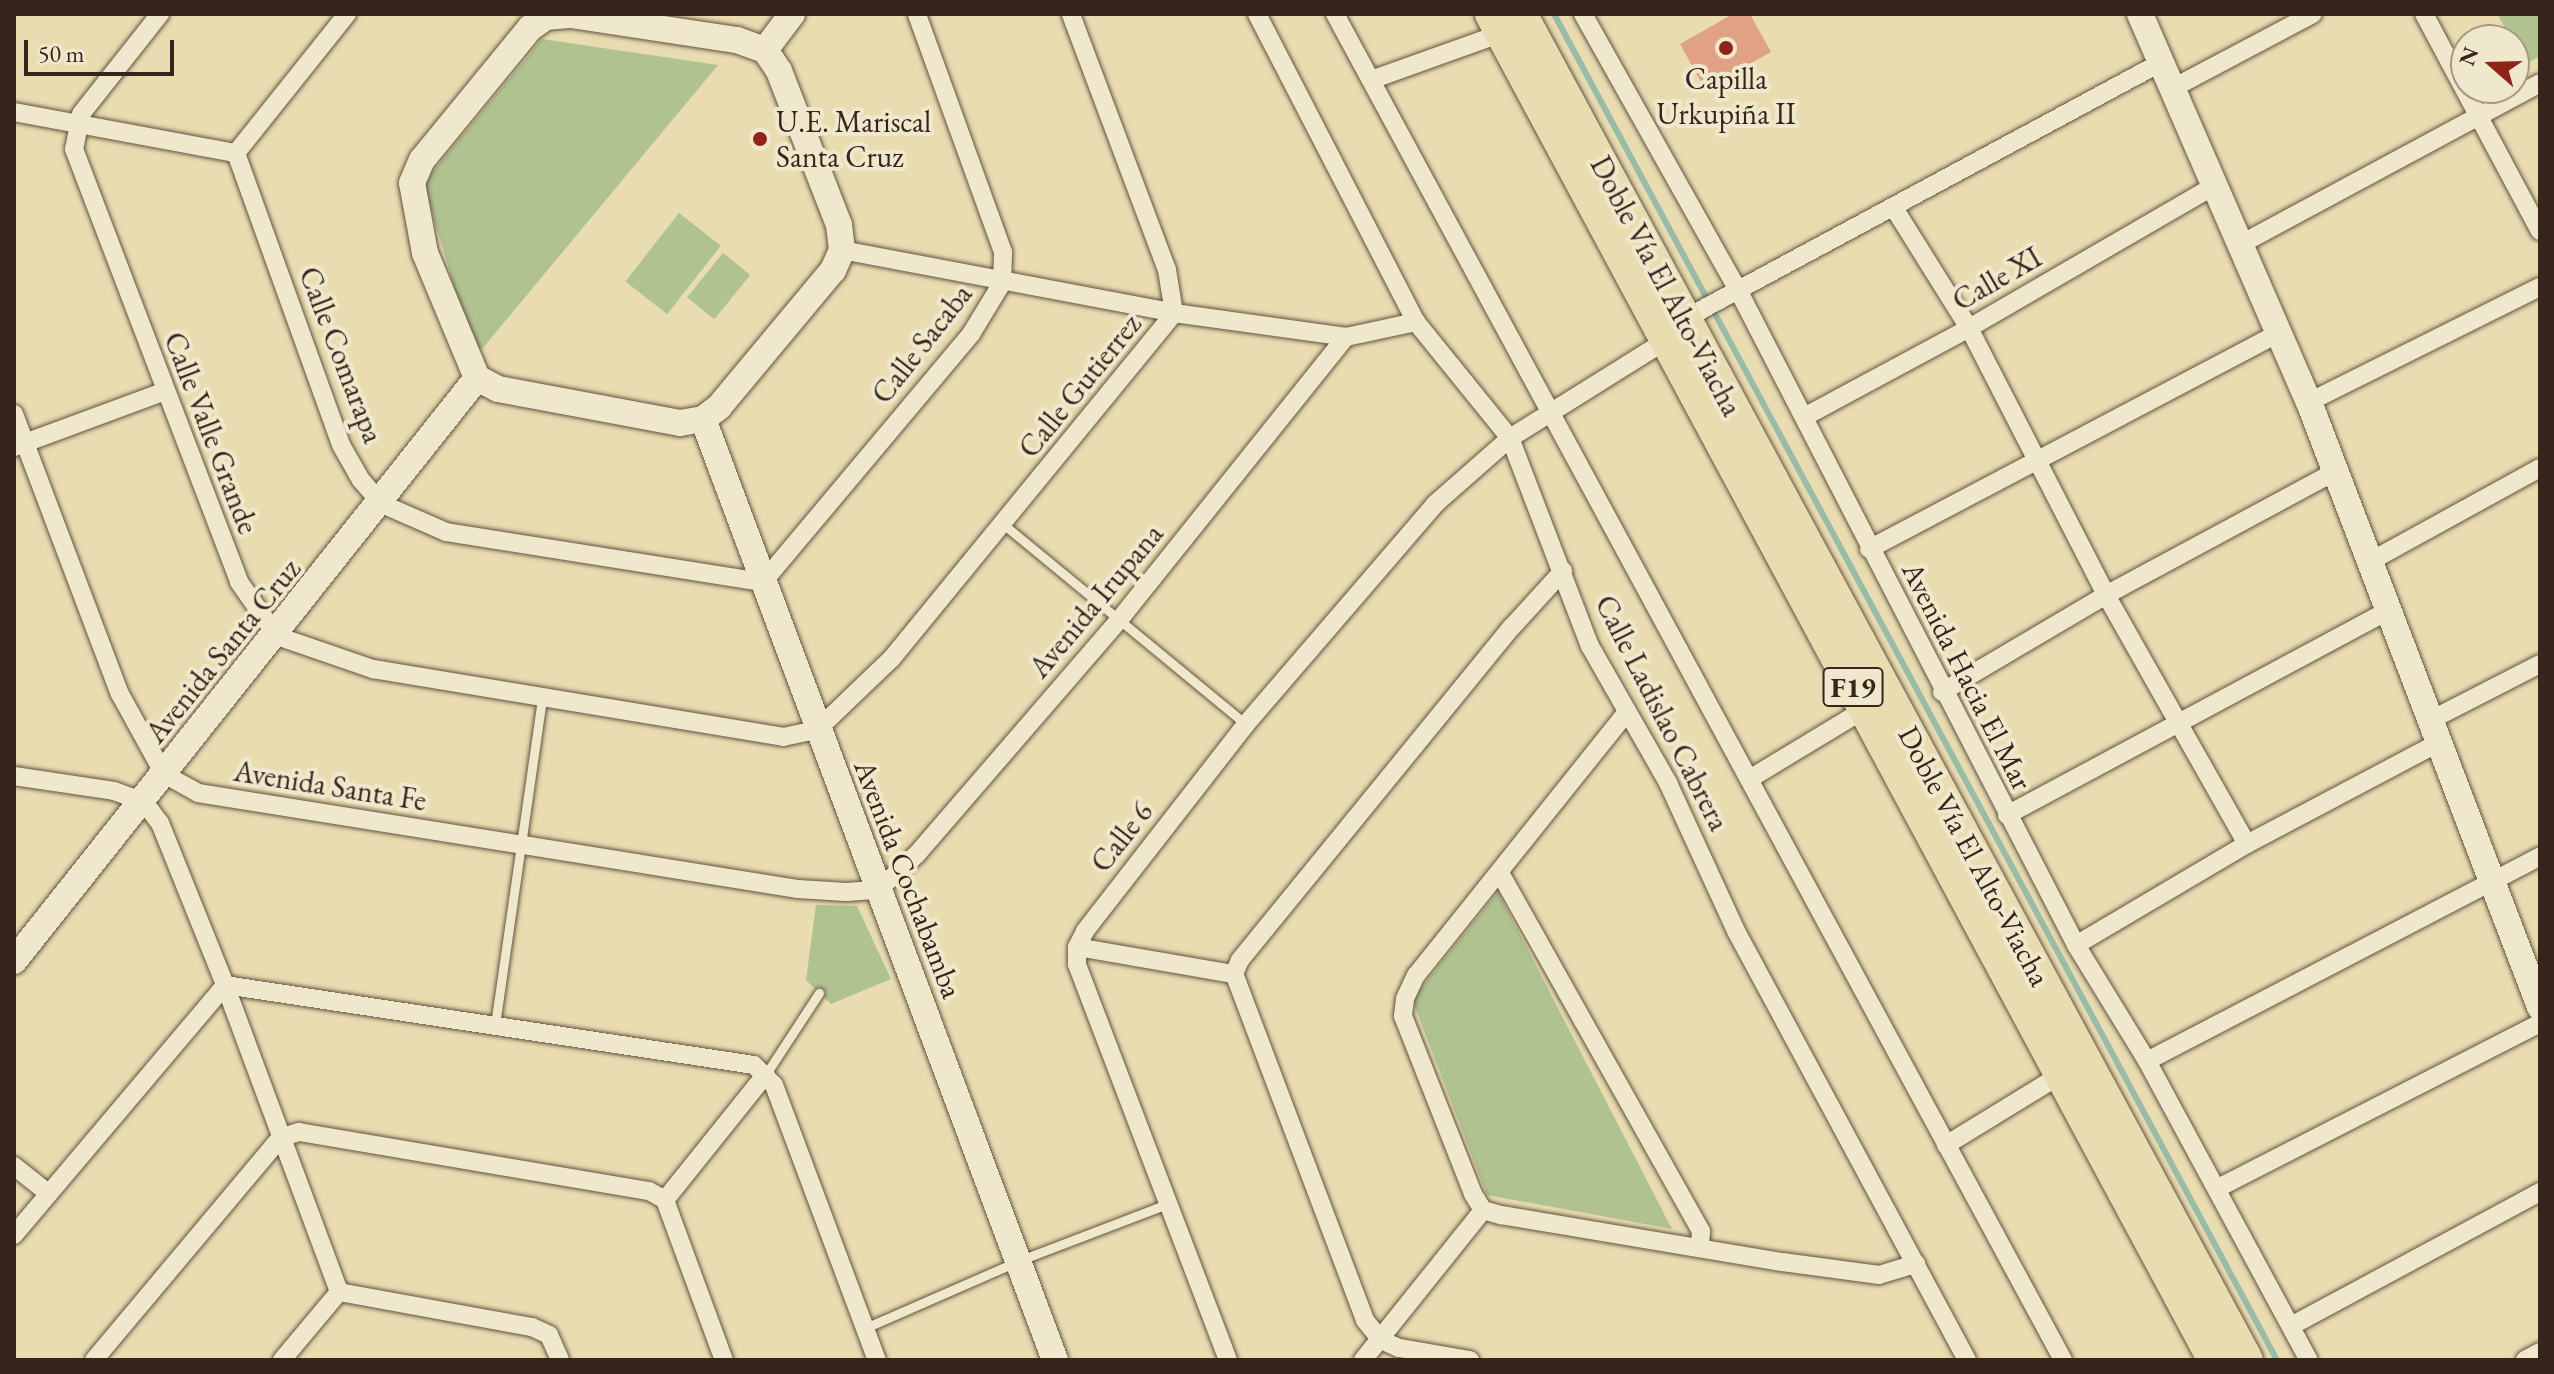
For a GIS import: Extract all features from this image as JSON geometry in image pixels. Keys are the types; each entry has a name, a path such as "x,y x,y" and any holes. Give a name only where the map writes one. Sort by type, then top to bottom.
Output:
{"highway":[{"name":"Doble Vía El Alto-Viacha","path":"1504,20 1684,324 2246,1360"},
{"name":"Doble Vía El Alto-Viacha","path":"1684,324 1865,709 2215,1360"}],"street":[{"path":"76,125 160,14"},
{"path":"14,112 236,153 347,14"},
{"path":"765,50 792,14"},
{"name":"Calle Sacaba","path":"763,582 971,334 1002,283 1003,252 917,14"},
{"name":"Calle Gutierrez","path":"817,730 892,658 1174,313 1167,270 1071,14"},
{"name":"Calle Ladislao Cabrera","path":"1257,14 1416,322 1510,438 1590,646 1668,783 1736,931 1967,1360"},
{"path":"1335,14 1751,778 2063,1360"},
{"name":"Avenida Hacia El Mar","path":"1583,14 1738,290 1942,692 2076,945 2147,1061 2309,1360"},
{"path":"2140,14 2243,243 2309,402 2386,612 2540,1007"},
{"path":"2173,88 2313,14"},
{"path":"2424,14 2540,231"},
{"path":"545,15 571,15 722,37 765,50 779,71 834,211 842,250 824,281 719,407 703,419 680,423 498,389 477,378 425,253 412,183 422,160 530,28 545,15"},
{"path":"1371,80 1504,20"},
{"name":"Calle 6","path":"1077,947 1246,724 1435,504 1510,438 1552,414 1719,300 2160,63"},
{"path":"2243,243 2540,83"},
{"name":"Calle Valle Grande","path":"76,125 78,164 163,392 239,582 277,636"},
{"name":"Calle Comarapa","path":"236,153 341,445 382,504"},
{"name":"Calle XI","path":"1804,417 1969,328 2216,185"},
{"path":"1894,208 1969,328 2041,463 2106,595 2247,844"},
{"path":"842,250 1002,283 1174,313 1346,337 1416,322"},
{"path":"2309,402 2540,287"},
{"path":"1869,549 2041,463 2280,332"},
{"name":"Avenida Irupana","path":"878,890 977,788 1119,620 1346,337"},
{"name":"Avenida Santa Cruz","path":"14,961 382,504 477,378"},
{"path":"19,445 163,392"},
{"path":"14,414 19,445 120,694 164,774"},
{"name":"Avenida Cochabamba","path":"703,419 1055,1360"},
{"path":"2369,562 2540,468"},
{"path":"1942,692 2106,595 2333,473"},
{"path":"382,504 446,532 763,582"},
{"path":"1470,1360 1399,1348 1381,1340 1365,1320 1234,974 1240,960 1482,664 1563,571"},
{"path":"2007,815 2386,612"},
{"path":"277,636 373,669 769,735 817,730"},
{"path":"2076,945 2434,732 2540,664"},
{"path":"1751,778 1865,709"},
{"path":"1483,1210 1403,1016 1416,975 1627,712"},
{"name":"Avenida Santa Fe","path":"164,774 198,793 798,889 878,890"},
{"path":"14,776 114,791 144,802 160,823 225,985 339,1292"},
{"path":"2147,1061 2540,856"},
{"path":"1500,873 1701,1231 1700,1247"},
{"path":"1228,1360 1077,964 1077,947 1234,974"},
{"path":"225,985 754,1065 766,1074 877,1360"},
{"path":"14,1235 225,985"},
{"path":"2218,1188 2540,1023"},
{"path":"665,1200 766,1074"},
{"path":"1946,1145 2062,1074"},
{"path":"94,1360 280,1138 299,1132 649,1191 665,1200 724,1360"},
{"path":"14,1166 48,1193"},
{"path":"2291,1326 2540,1192"},
{"path":"1483,1210 1879,1275 1916,1264"},
{"path":"1363,1360 1483,1210"},
{"path":"282,1360 339,1292"},
{"path":"339,1292 532,1327 549,1335 560,1360"},
{"path":"2525,1360 2540,1352"}],"lane":[{"path":"1003,524 1246,724"},
{"path":"495,1025 542,697"},
{"path":"766,1074 819,993"},
{"path":"865,1328 1018,1261 1167,1204"}],"green space":[{"path":"2497,14 2540,14 2540,56 2530,62 2530,24 2503,24"},
{"path":"542,39 718,65 482,349 472,345 423,183"},
{"path":"679,213 721,246 667,314 625,282"},
{"path":"723,253 750,275 714,319 687,297"},
{"path":"1498,892 1672,1229 1487,1195 1412,999"},
{"path":"816,905 857,906 891,979 831,1004 806,980"}],"building":[{"name":"Capilla Urkupiña II","path":"1733,14 1750,14 1771,52 1705,89 1680,44"}],"waterway":[{"path":"1554,14 2277,1360"}],"place":[{"name":"Capilla Urkupiña II","path":"1726,48"},
{"name":"U.E. Mariscal Santa Cruz","path":"760,139"}]}
